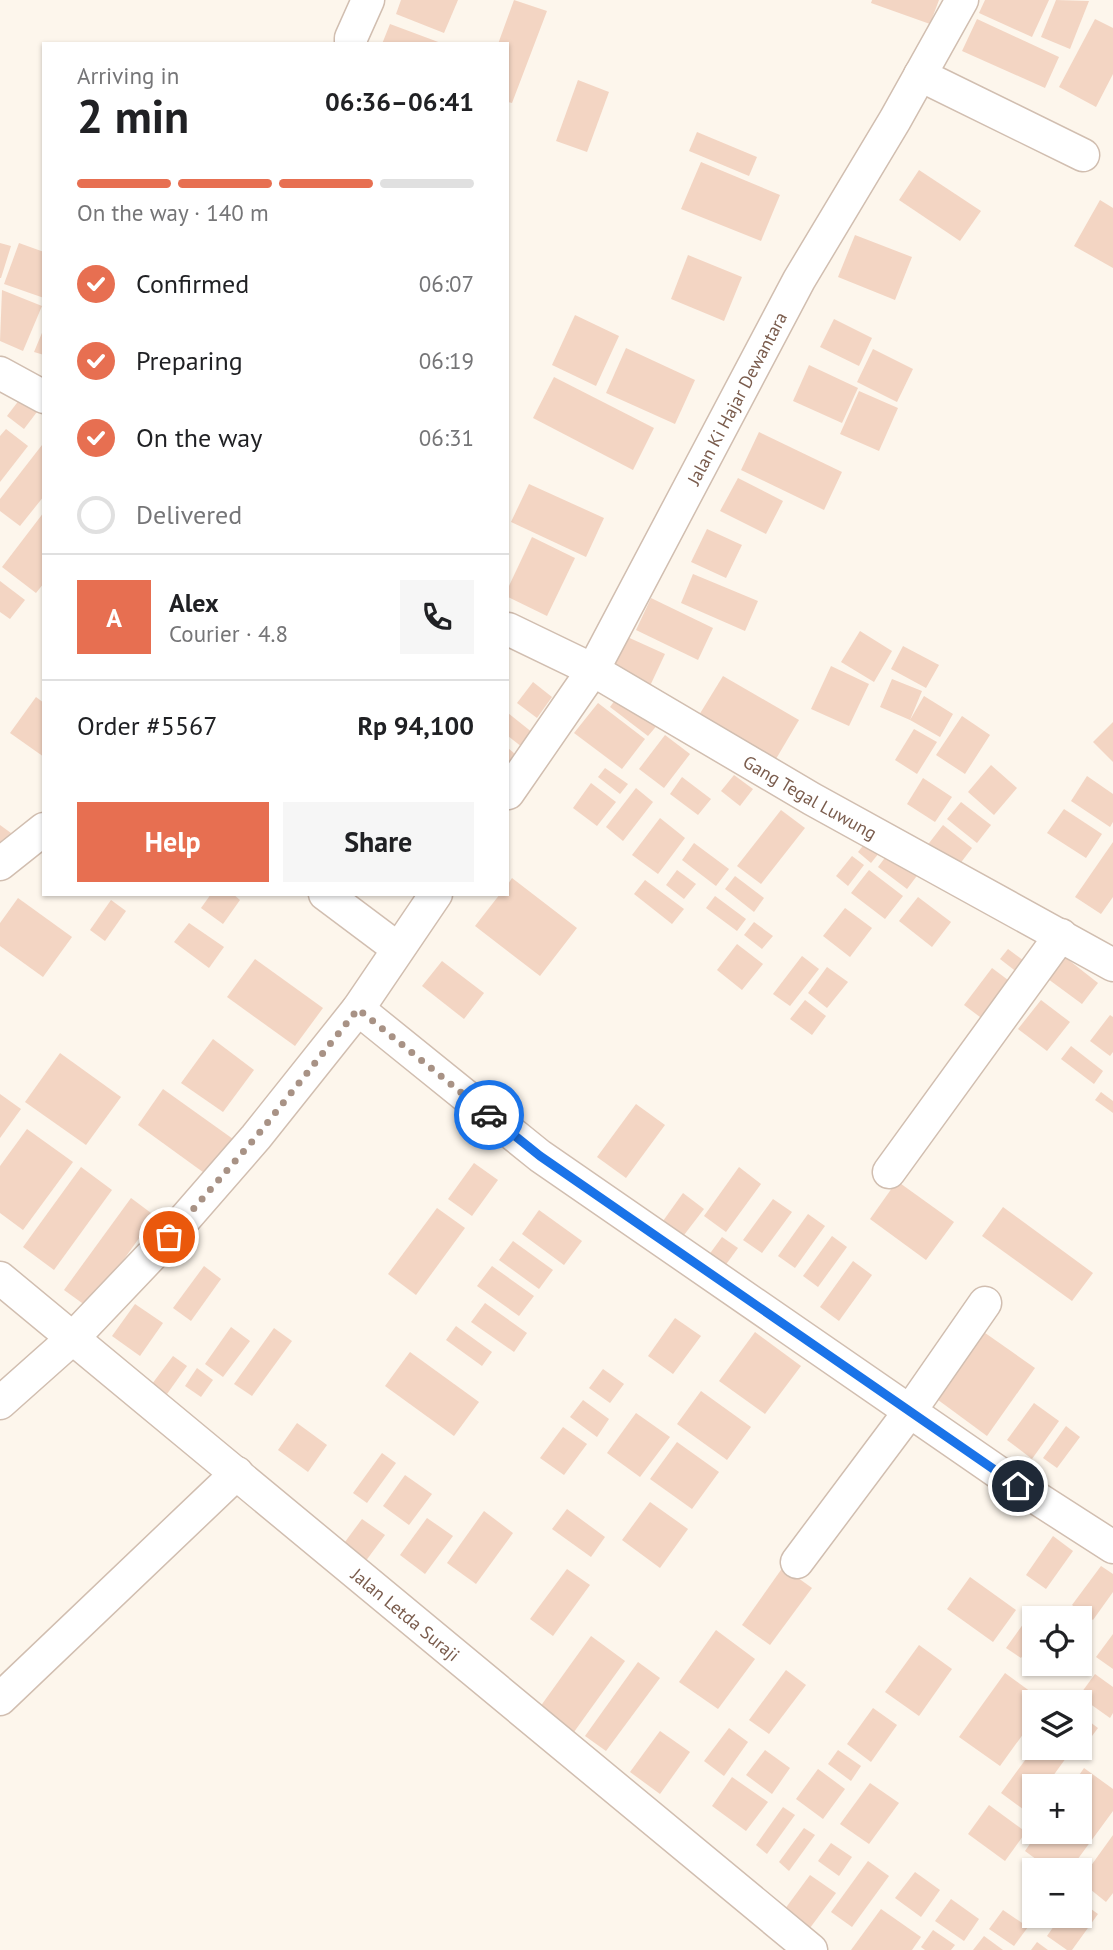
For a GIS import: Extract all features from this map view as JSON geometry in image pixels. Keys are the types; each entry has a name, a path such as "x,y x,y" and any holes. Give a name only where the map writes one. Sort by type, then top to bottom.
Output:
{"street":[{"path":"351,42 368,0"},
{"name":"Jalan Ki Hajar Dewantara","path":"509,792 593,670 799,280 962,0"},
{"path":"920,75 1083,155"},
{"path":"0,373 42,396"},
{"name":"Gang Tegal Luwung","path":"509,629 593,670 813,799 1113,965"},
{"path":"0,864 42,831"},
{"path":"328,896 397,948"},
{"path":"0,1403 73,1338 169,1237 256,1137 358,1009 435,896"},
{"path":"889,1172 1061,935"},
{"path":"358,1009 540,1156 1018,1486 1113,1547"},
{"name":"Jalan Letda Suraji","path":"0,1278 810,1950"},
{"path":"797,1562 910,1411 985,1303"},
{"path":"0,1699 237,1473"}],"building":[{"path":"401,0 458,0 444,33 396,14"},
{"path":"514,0 547,11 512,103 509,102 509,42 499,42"},
{"path":"872,0 939,0 930,24 871,3"},
{"path":"985,0 1049,0 1032,37 979,13"},
{"path":"1056,0 1089,1 1070,49 1041,37"},
{"path":"977,19 1059,57 1045,88 962,51"},
{"path":"1095,19 1113,28 1113,74 1096,107 1059,87"},
{"path":"390,24 438,42 383,42"},
{"path":"578,80 609,92 587,152 556,141"},
{"path":"697,132 757,157 749,176 689,151"},
{"path":"701,162 780,195 761,241 681,209"},
{"path":"919,170 981,211 960,241 899,200"},
{"path":"1100,200 1113,208 1113,268 1074,246"},
{"path":"855,235 912,257 895,300 838,277"},
{"path":"0,243 11,246 1,278 0,278"},
{"path":"19,243 42,251 42,297 4,284"},
{"path":"688,255 742,277 724,321 671,299"},
{"path":"2,290 42,306 23,351 0,341"},
{"path":"575,315 619,336 596,386 552,365"},
{"path":"834,319 872,338 859,366 820,347"},
{"path":"42,333 42,354 34,352"},
{"path":"626,348 695,380 675,424 606,393"},
{"path":"873,349 913,369 897,402 857,382"},
{"path":"809,365 858,388 842,423 793,401"},
{"path":"554,377 654,428 633,470 533,418"},
{"path":"26,391 42,403 24,429 7,416"},
{"path":"859,391 898,408 879,451 840,434"},
{"path":"6,429 28,446 0,482 0,436"},
{"path":"759,432 842,472 824,510 741,470"},
{"path":"42,445 42,498 20,526 0,511 0,499"},
{"path":"738,478 783,501 766,534 720,511"},
{"path":"529,484 604,518 586,557 511,522"},
{"path":"42,515 42,586 36,593 2,567"},
{"path":"707,529 742,545 726,578 691,562"},
{"path":"532,537 575,558 547,616 509,597 509,586"},
{"path":"693,574 758,601 745,631 681,603"},
{"path":"0,581 25,600 10,619 0,612"},
{"path":"651,598 713,628 698,660 636,630"},
{"path":"860,631 892,651 874,682 841,662"},
{"path":"623,635 665,654 649,688 608,669"},
{"path":"903,646 939,665 926,688 891,669"},
{"path":"831,666 869,684 849,726 811,709"},
{"path":"723,676 799,720 773,764 696,720"},
{"path":"892,679 922,691 910,720 880,707"},
{"path":"533,682 552,697 537,718 517,703"},
{"path":"620,693 659,723 648,736 610,707"},
{"path":"924,696 953,714 940,737 910,720"},
{"path":"36,697 42,702 42,756 10,733"},
{"path":"598,703 645,739 622,769 574,733"},
{"path":"509,714 533,733 522,747 509,737"},
{"path":"962,716 990,735 965,774 936,755"},
{"path":"1113,722 1113,762 1093,742"},
{"path":"914,729 937,742 917,774 895,760"},
{"path":"665,735 690,754 664,788 639,769"},
{"path":"509,749 522,760 509,779"},
{"path":"991,765 1017,788 994,815 968,792"},
{"path":"605,768 628,784 620,794 598,777"},
{"path":"734,775 753,789 740,806 721,791"},
{"path":"1087,776 1113,794 1113,822 1110,827 1071,801"},
{"path":"682,777 711,799 698,815 670,794"},
{"path":"923,778 952,797 935,822 907,804"},
{"path":"591,783 616,802 597,826 573,808"},
{"path":"636,788 653,802 623,841 606,827"},
{"path":"961,802 991,825 977,843 947,819"},
{"path":"1064,809 1102,834 1086,858 1047,833"},
{"path":"781,810 805,828 761,884 737,866"},
{"path":"660,818 685,838 658,874 632,855"},
{"path":"0,825 11,833 0,848"},
{"path":"943,825 972,848 953,873 923,851"},
{"path":"866,842 879,853 871,863 858,852"},
{"path":"1113,842 1113,897 1101,914 1075,897"},
{"path":"694,843 729,869 716,886 682,860"},
{"path":"890,851 919,873 907,889 878,867"},
{"path":"852,856 864,865 848,886 836,876"},
{"path":"677,870 696,884 684,899 666,885"},
{"path":"869,870 903,896 885,919 851,893"},
{"path":"735,876 764,898 754,912 725,889"},
{"path":"512,878 577,928 540,976 475,926 498,896 509,896 509,882"},
{"path":"645,880 684,909 672,924 634,894"},
{"path":"210,896 235,896 240,900 223,924 201,908"},
{"path":"715,896 746,919 737,931 706,908"},
{"path":"918,897 951,922 932,947 899,921"},
{"path":"18,898 72,937 43,977 0,946 0,923"},
{"path":"111,900 126,911 105,941 90,930"},
{"path":"845,908 872,928 850,957 823,936"},
{"path":"754,922 773,936 762,949 744,935"},
{"path":"189,923 224,947 209,968 174,942"},
{"path":"737,944 763,964 742,990 717,970"},
{"path":"1008,949 1031,966 1023,977 1000,959"},
{"path":"1061,954 1098,983 1082,1004 1044,976"},
{"path":"802,956 819,969 790,1006 773,994"},
{"path":"255,959 323,1008 295,1046 227,997"},
{"path":"442,961 484,993 464,1019 422,986"},
{"path":"827,967 848,982 827,1008 808,993"},
{"path":"992,968 1016,986 988,1023 964,1005"},
{"path":"805,1000 826,1016 812,1035 790,1019"},
{"path":"1041,1000 1070,1022 1047,1051 1018,1029"},
{"path":"1110,1015 1113,1017 1113,1052 1110,1056 1090,1041"},
{"path":"213,1039 254,1070 223,1112 181,1083"},
{"path":"1071,1046 1103,1071 1094,1084 1061,1059"},
{"path":"60,1053 121,1097 86,1145 25,1102"},
{"path":"163,1089 233,1139 207,1175 138,1125"},
{"path":"1101,1092 1113,1101 1113,1113 1095,1100"},
{"path":"0,1094 21,1109 0,1138"},
{"path":"636,1104 665,1125 626,1178 597,1157"},
{"path":"27,1129 73,1162 23,1230 0,1213 0,1166"},
{"path":"474,1163 498,1180 472,1216 448,1199"},
{"path":"81,1167 112,1190 54,1270 23,1247"},
{"path":"739,1167 761,1184 726,1232 704,1216"},
{"path":"897,1181 954,1222 926,1260 870,1219"},
{"path":"683,1193 704,1209 684,1235 663,1221"},
{"path":"131,1198 155,1216 89,1308 64,1290"},
{"path":"773,1199 792,1212 762,1253 743,1240"},
{"path":"1003,1207 1093,1273 1072,1301 982,1236"},
{"path":"437,1208 465,1228 416,1295 388,1274"},
{"path":"539,1210 582,1241 564,1265 522,1234"},
{"path":"808,1214 825,1226 795,1268 778,1256"},
{"path":"832,1236 847,1247 818,1287 803,1276"},
{"path":"722,1237 738,1248 719,1274 703,1263"},
{"path":"513,1241 553,1270 539,1289 499,1260"},
{"path":"853,1261 872,1275 839,1321 820,1307"},
{"path":"204,1266 221,1279 191,1321 173,1308"},
{"path":"492,1266 534,1296 519,1316 477,1286"},
{"path":"485,1303 527,1333 514,1352 471,1322"},
{"path":"135,1304 163,1323 140,1356 112,1336"},
{"path":"675,1318 701,1336 673,1374 648,1356"},
{"path":"456,1326 492,1352 482,1366 446,1340"},
{"path":"231,1327 250,1341 223,1377 205,1364"},
{"path":"274,1328 292,1341 252,1396 234,1384"},
{"path":"978,1328 1035,1368 987,1436 930,1394"},
{"path":"755,1332 801,1366 765,1414 719,1381"},
{"path":"410,1352 479,1402 454,1436 385,1386"},
{"path":"173,1356 187,1366 167,1394 152,1384"},
{"path":"197,1368 213,1380 201,1397 185,1386"},
{"path":"603,1369 624,1384 610,1403 589,1388"},
{"path":"701,1391 751,1427 727,1460 677,1424"},
{"path":"583,1400 609,1419 597,1437 570,1417"},
{"path":"1034,1403 1059,1421 1032,1459 1007,1440"},
{"path":"636,1413 670,1437 640,1477 607,1453"},
{"path":"297,1423 327,1445 308,1472 278,1450"},
{"path":"1066,1426 1080,1437 1057,1468 1043,1458"},
{"path":"563,1427 587,1444 564,1475 540,1458"},
{"path":"677,1442 719,1472 692,1509 650,1479"},
{"path":"382,1453 396,1463 367,1503 353,1493"},
{"path":"405,1475 432,1494 409,1525 383,1506"},
{"path":"650,1502 688,1529 660,1568 622,1540"},
{"path":"567,1509 605,1537 591,1557 552,1529"},
{"path":"484,1511 513,1533 476,1584 447,1563"},
{"path":"427,1518 453,1536 425,1574 400,1555"},
{"path":"362,1519 385,1535 362,1566 339,1550"},
{"path":"1053,1536 1073,1551 1046,1589 1026,1575"},
{"path":"1101,1566 1113,1574 1113,1592 1093,1620 1092,1606 1072,1605"},
{"path":"783,1567 812,1588 770,1645 742,1625"},
{"path":"567,1569 590,1585 553,1636 530,1619"},
{"path":"970,1577 1016,1610 993,1642 947,1609"},
{"path":"1022,1626 1021,1658 1006,1648"},
{"path":"716,1630 755,1659 718,1709 679,1682"},
{"path":"1113,1634 1113,1669 1096,1657"},
{"path":"591,1636 625,1661 574,1732 540,1707"},
{"path":"919,1645 952,1669 919,1716 885,1692"},
{"path":"638,1662 660,1678 606,1751 585,1736"},
{"path":"786,1670 806,1685 769,1734 749,1720"},
{"path":"1005,1673 1028,1690 1022,1690 1022,1736 1000,1766 959,1737"},
{"path":"1095,1674 1113,1687 1113,1713 1110,1718 1092,1705 1092,1690 1083,1690"},
{"path":"873,1708 897,1725 871,1762 847,1744"},
{"path":"1092,1724 1098,1728 1092,1736"},
{"path":"729,1728 748,1742 724,1776 704,1761"},
{"path":"660,1731 690,1752 660,1794 630,1772"},
{"path":"765,1750 790,1768 772,1794 746,1775"},
{"path":"838,1750 861,1766 851,1781 828,1764"},
{"path":"1025,1760 1065,1760 1054,1774 1022,1774 1022,1808 1001,1793"},
{"path":"1084,1768 1113,1789 1113,1811 1092,1840 1092,1774 1080,1774"},
{"path":"818,1769 845,1789 823,1819 796,1799"},
{"path":"732,1777 768,1802 746,1831 712,1806"},
{"path":"870,1783 899,1803 869,1844 840,1824"},
{"path":"989,1805 1022,1829 1022,1838 1005,1861 968,1834"},
{"path":"783,1807 795,1815 767,1854 756,1845"},
{"path":"804,1828 815,1835 789,1871 779,1862"},
{"path":"1113,1835 1113,1893 1106,1902 1092,1891 1092,1864"},
{"path":"831,1843 852,1857 839,1876 818,1861"},
{"path":"1030,1844 1089,1844 1079,1858 1034,1858 1025,1851"},
{"path":"868,1861 889,1876 852,1927 831,1912"},
{"path":"915,1872 940,1890 921,1917 895,1898"},
{"path":"810,1875 836,1893 807,1932 782,1913"},
{"path":"951,1899 979,1919 964,1941 935,1921"},
{"path":"881,1909 921,1937 912,1950 851,1950"},
{"path":"1003,1910 1022,1923 1022,1928 1027,1928 1014,1946 989,1929"},
{"path":"1092,1910 1098,1914 1092,1922"},
{"path":"1053,1928 1088,1928 1072,1950 1067,1950 1047,1936"},
{"path":"933,1930 955,1945 951,1950 925,1950 921,1947"},
{"path":"984,1936 1003,1950 973,1950"},
{"path":"1037,1942 1048,1950 1031,1950"}],"way so far":[{"path":"169,1237 256,1137 358,1009 489,1115"}],"route":[{"path":"489,1115 540,1156 1018,1486"}]}
